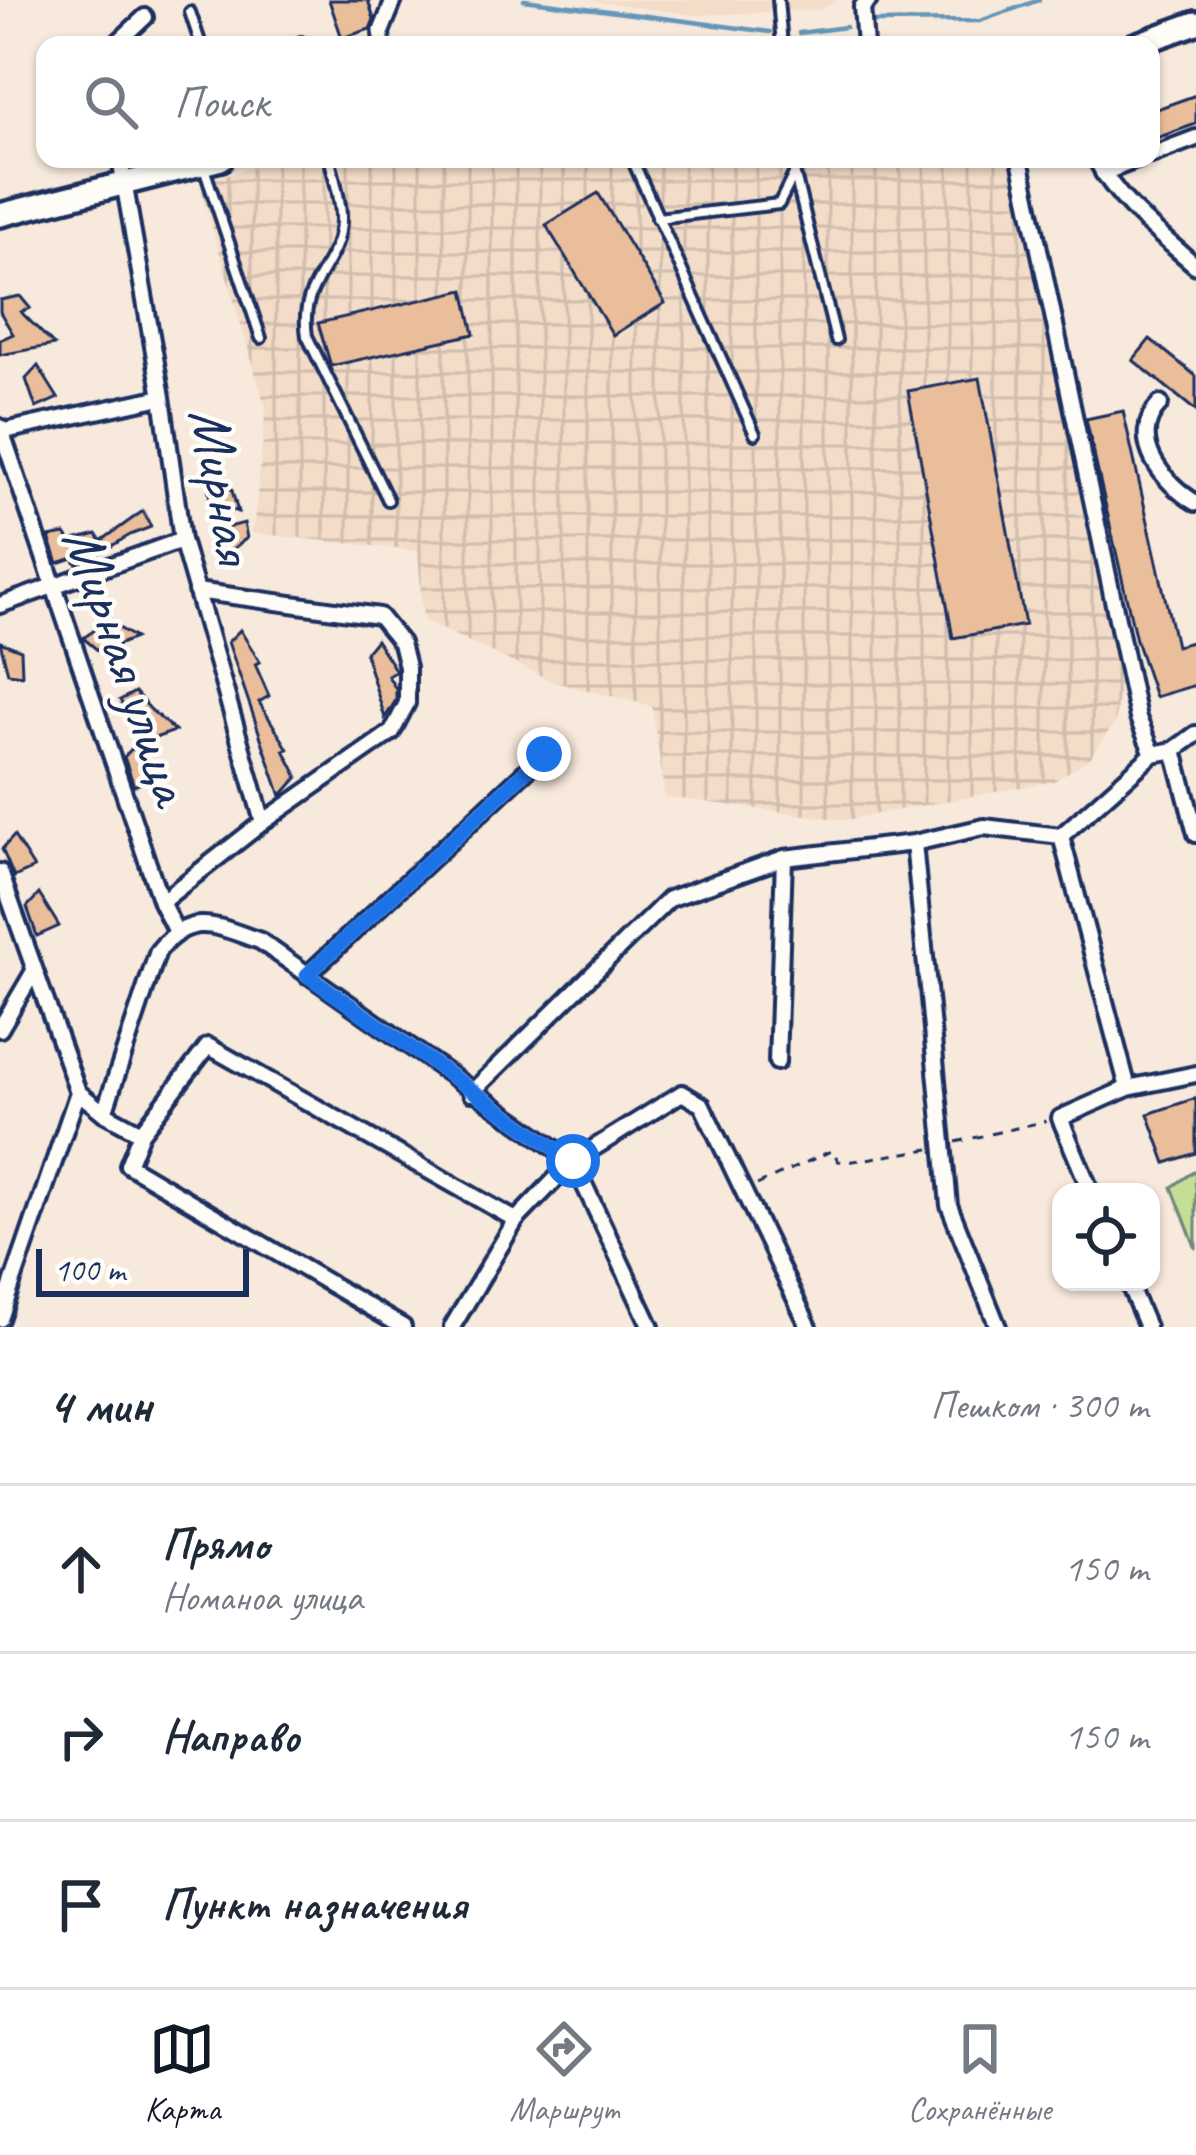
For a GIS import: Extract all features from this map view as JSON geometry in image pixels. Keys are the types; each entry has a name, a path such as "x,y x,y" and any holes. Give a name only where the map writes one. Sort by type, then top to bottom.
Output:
{"main road":[{"path":"1160,36 1196,23"},
{"path":"0,215 183,168"}],"street":[{"path":"381,36 394,0"},
{"path":"864,36 862,7 866,1"},
{"path":"125,36 145,17"},
{"path":"1160,151 1196,138"},
{"name":"Мирная","path":"122,168 182,540 263,822"},
{"path":"1022,168 1138,718 1153,754"},
{"path":"1102,168 1150,226 1196,266"},
{"path":"1,430 162,397"},
{"path":"1160,404 1152,412 1146,436 1157,472 1196,502"},
{"name":"Мирная улица","path":"1,430 161,902 175,930"},
{"path":"0,604 182,540"},
{"path":"161,902 263,822 392,732 406,704 407,668 401,643 379,616 196,591"},
{"path":"471,1093 669,899 784,858 914,843 984,827 1060,836 1153,754 1174,750 1196,734"},
{"path":"1174,750 1196,834"},
{"path":"307,975 544,754"},
{"path":"1060,836 1128,1088"},
{"path":"914,843 949,1205 998,1327"},
{"path":"777,1062 784,858"},
{"path":"0,872 78,1092 141,1133"},
{"path":"104,1113 158,951 175,930 206,922 260,941 573,1161 651,1327"},
{"path":"0,1029 34,971"},
{"path":"403,1327 128,1165 141,1133 208,1046 516,1220"},
{"path":"1086,1183 1060,1118 1128,1088 1196,1074"},
{"path":"0,1318 78,1092"},
{"path":"457,1325 516,1220 573,1161 682,1093 702,1105 808,1327"},
{"path":"1132,1291 1147,1327"}],"lane":[{"path":"778,0 781,36"},
{"path":"190,11 198,36"},
{"path":"214,168 261,338"},
{"path":"331,168 341,217 329,261 303,311 307,336 388,500"},
{"path":"636,168 755,434"},
{"path":"794,168 836,340"},
{"path":"657,218 779,204 795,173"}],"path":[{"path":"948,1144 1060,1118"},
{"path":"743,1191 833,1150 838,1160 847,1162 929,1149"}],"shaded area":[{"path":"586,0 838,0 819,10 696,15"},
{"path":"251,168 1011,168 1120,678 1115,722 1090,758 1054,781 845,820 665,797 652,706 554,682 423,620 418,551 253,533 266,409 199,182"}],"green space":[{"path":"1196,1170 1196,1249 1172,1187"}],"building":[{"path":"329,0 368,0 374,19 370,29 341,36"},
{"path":"1196,95 1196,124 1160,137 1160,108"},
{"path":"598,193 665,303 613,335 546,225"},
{"path":"464,290 474,334 331,366 318,323"},
{"path":"20,296 30,308 21,312 54,345 0,355 0,340 13,334 0,312 0,300"},
{"path":"1150,339 1196,376 1196,411 1133,360"},
{"path":"38,366 58,398 36,408 26,379"},
{"path":"980,378 1025,625 953,638 908,391"},
{"path":"1123,411 1176,646 1196,641 1196,685 1155,697 1136,640 1086,419"},
{"path":"208,482 231,487 238,512 210,502"},
{"path":"143,511 151,527 85,562 77,565 73,558 58,563 49,537 65,534 70,541 97,534 101,541"},
{"path":"244,523 247,538 226,554 211,532"},
{"path":"108,621 135,638 100,652 83,638"},
{"path":"240,630 260,662 255,664 269,696 259,702 288,749 284,750 298,777 281,796 228,642"},
{"path":"376,640 396,671 388,676 396,700 385,718 365,653"},
{"path":"0,642 21,650 22,675 8,673"},
{"path":"135,692 175,731 135,745 131,719 120,700"},
{"path":"135,745 155,777 134,786 124,757"},
{"path":"14,836 34,868 14,877 2,849"},
{"path":"39,894 59,926 37,936 27,907"},
{"path":"1196,1098 1196,1153 1166,1163 1148,1114"}],"waterway":[{"path":"524,0 770,32"},
{"path":"869,22 980,21 1039,0"},
{"path":"799,33 846,27"}],"route":[{"path":"544,754 307,975 573,1161"}]}
